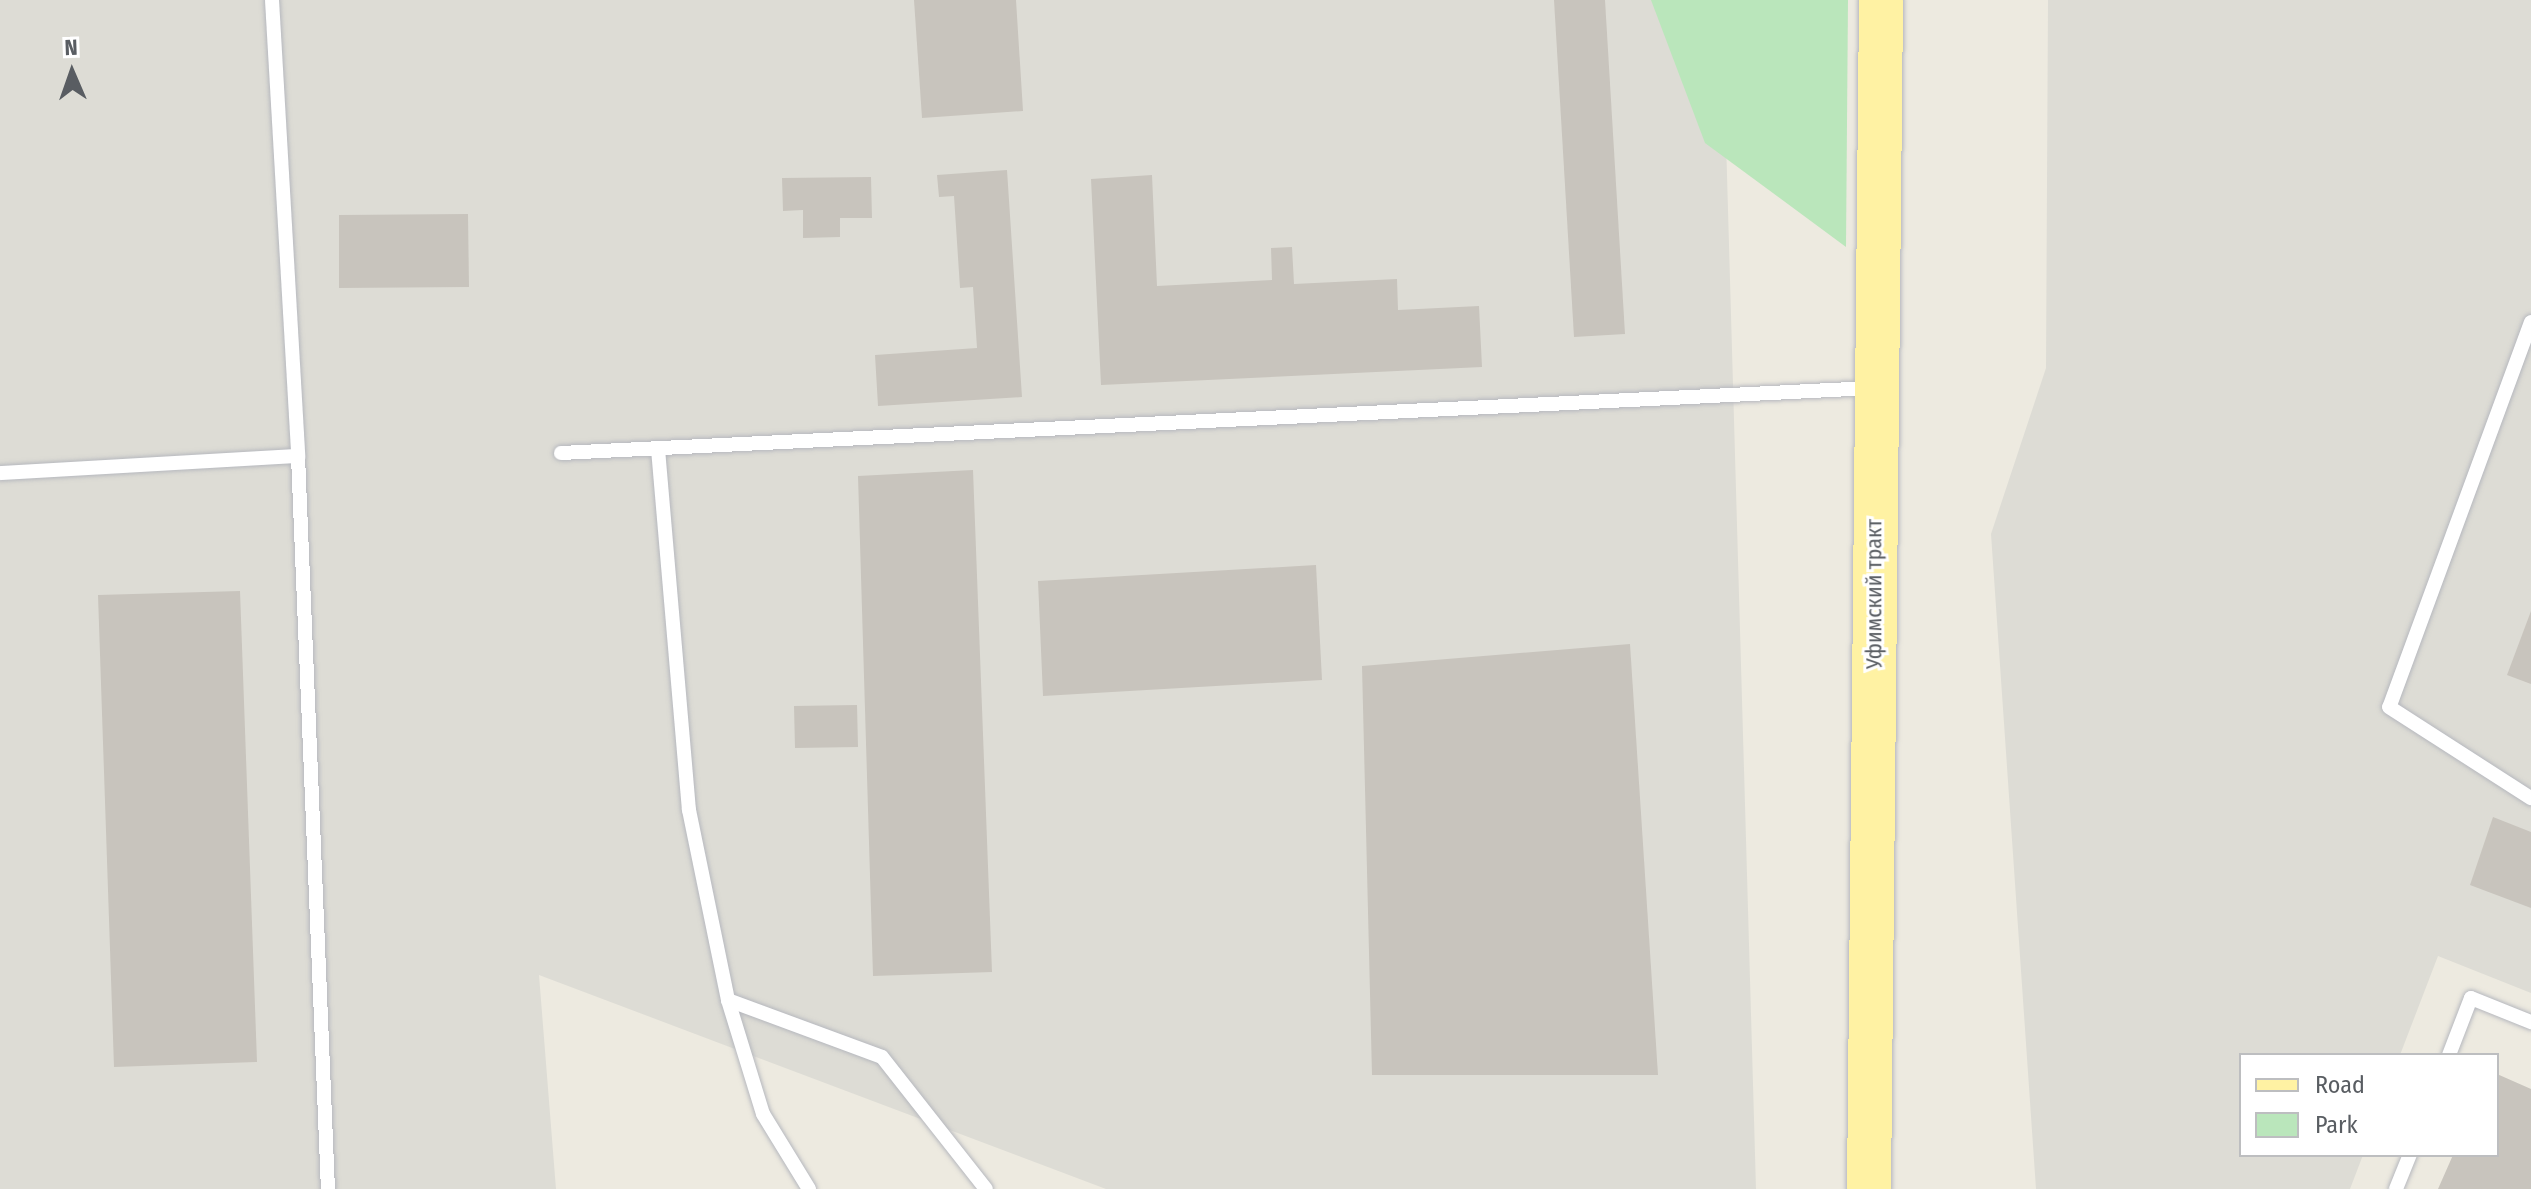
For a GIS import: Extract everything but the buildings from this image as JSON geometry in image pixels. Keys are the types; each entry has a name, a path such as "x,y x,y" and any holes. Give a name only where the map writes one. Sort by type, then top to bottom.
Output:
{"main road":[{"name":"Уфимский тракт","path":"1869,1189 1881,0"}],"lane":[{"path":"272,0 298,456 328,1189"},
{"path":"2531,322 2389,707 2531,798"},
{"path":"561,453 1876,388"},
{"path":"658,449 689,810 728,1000 763,1114 809,1189"},
{"path":"0,473 298,456"},
{"path":"2450,1053 2471,998 2531,1022"},
{"path":"728,1000 882,1057 986,1189"},
{"path":"2396,1189 2409,1157"}],"shaded area":[{"path":"0,0 1722,0 1756,1189 1106,1189 539,975 556,1189 0,1189"},
{"path":"2048,0 2531,0 2531,993 2438,956 2401,1053 2239,1053 2239,1157 2362,1157 2350,1189 2036,1189 1991,534 2046,368"}],"green space":[{"path":"1651,0 1848,0 1846,247 1705,143"}]}
